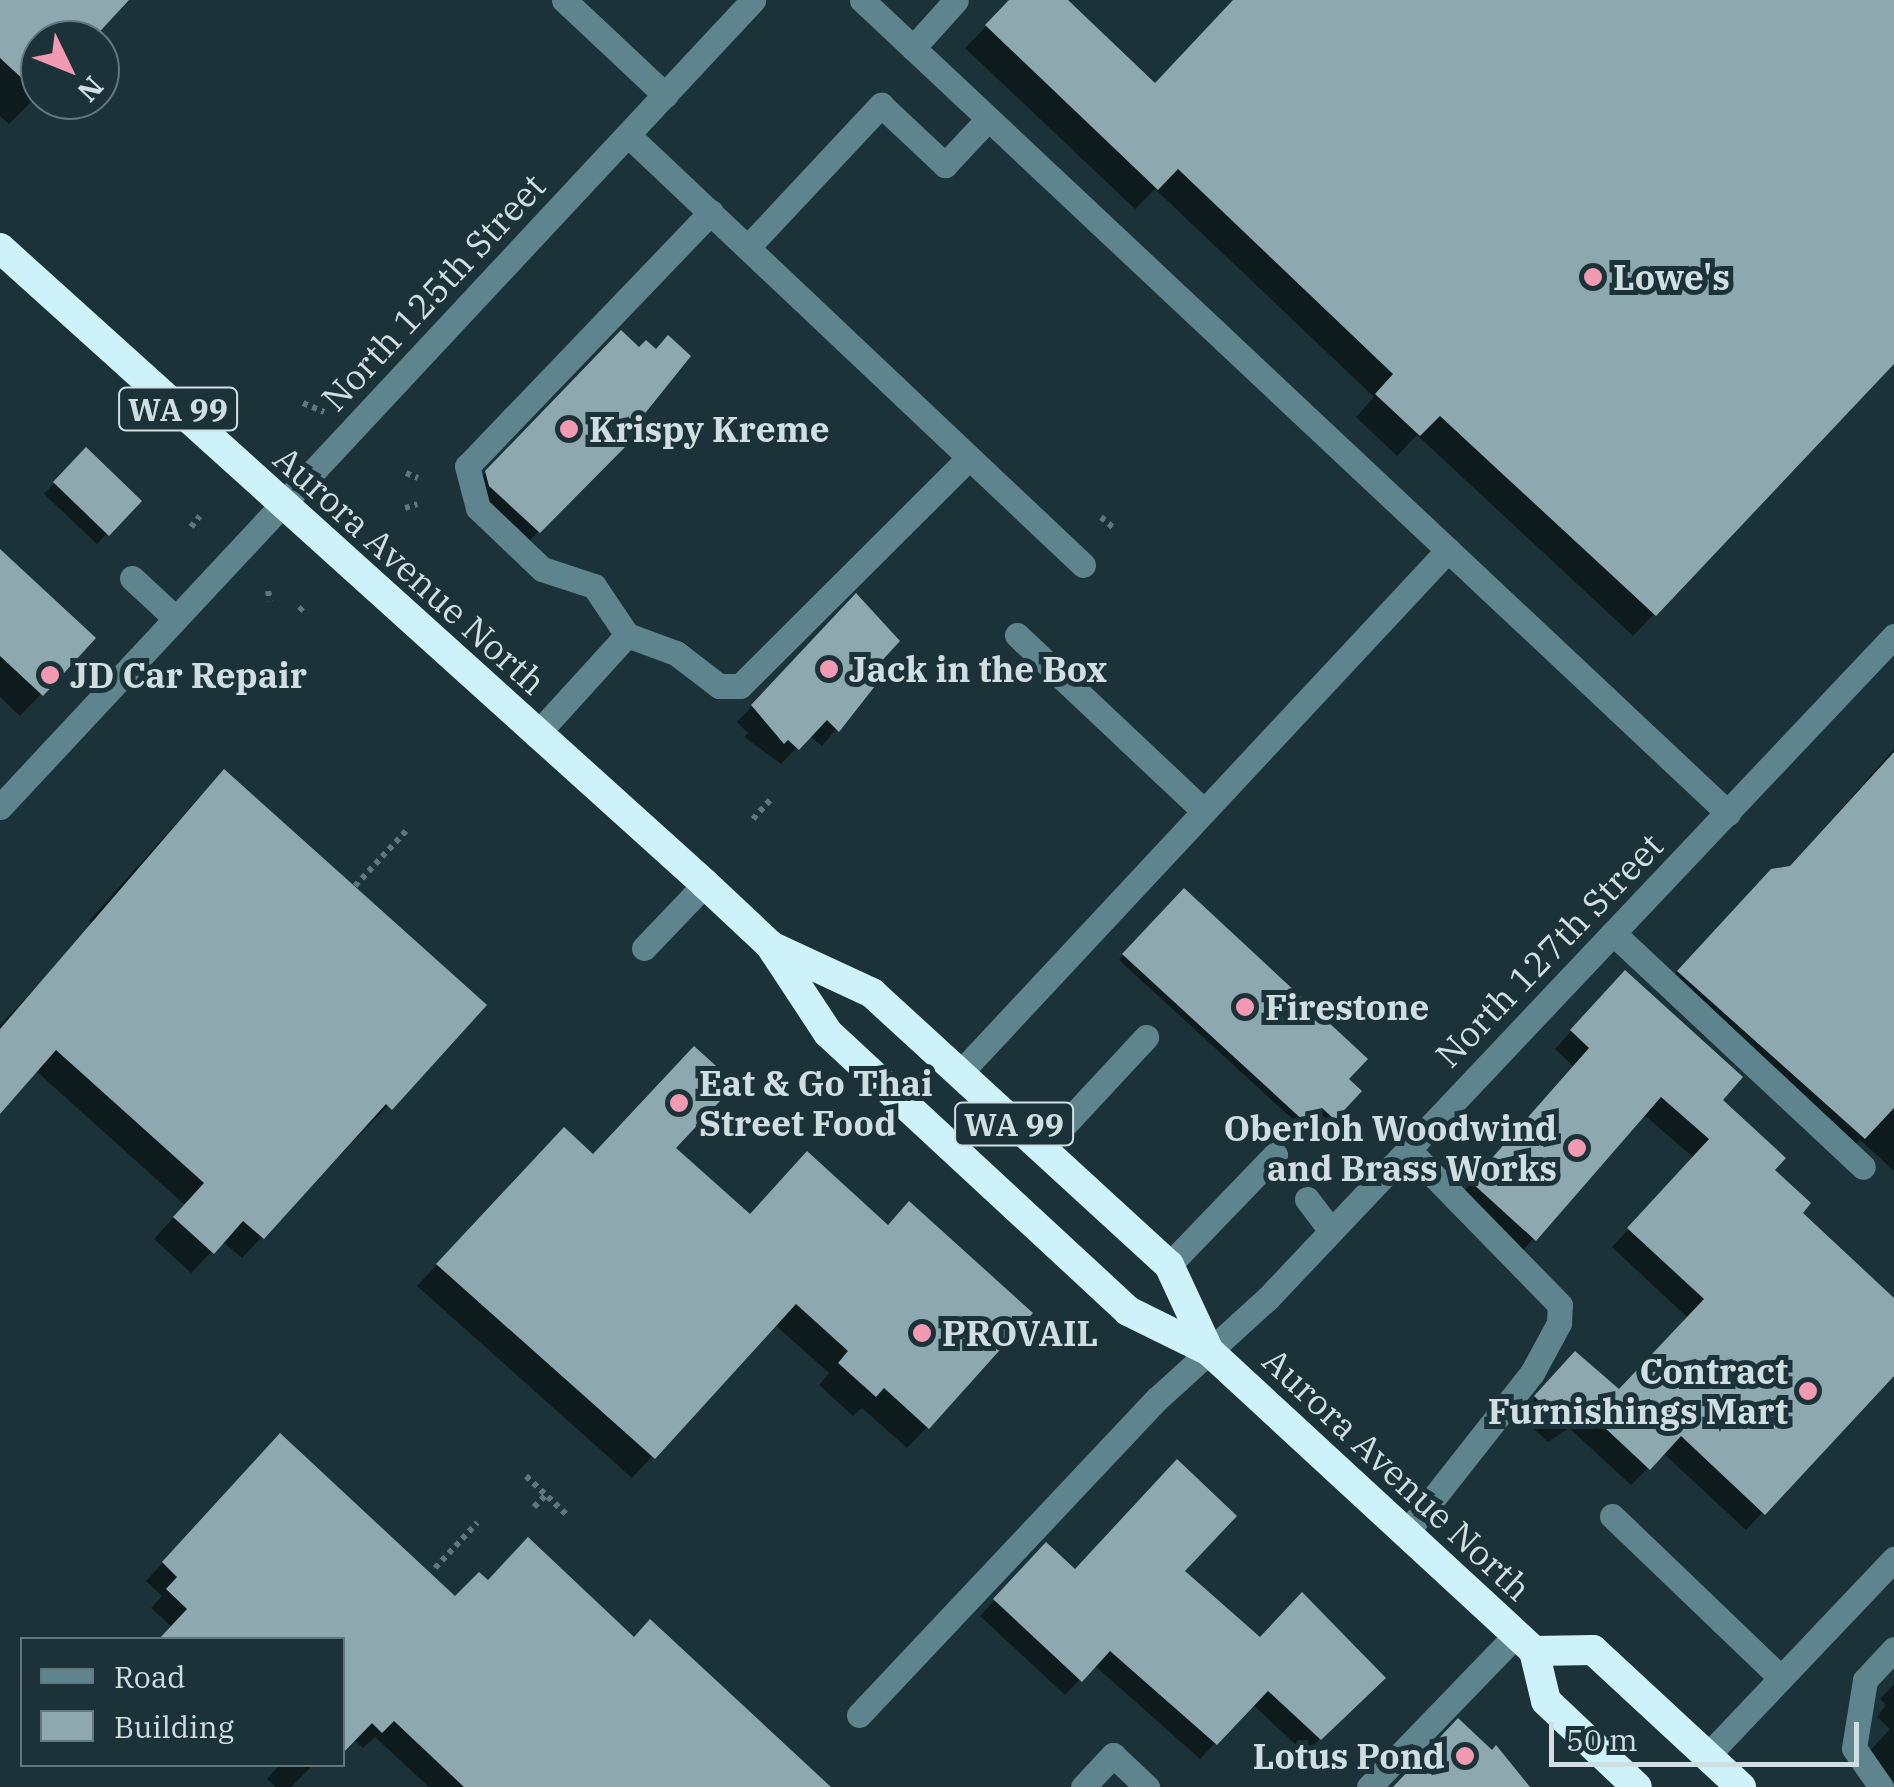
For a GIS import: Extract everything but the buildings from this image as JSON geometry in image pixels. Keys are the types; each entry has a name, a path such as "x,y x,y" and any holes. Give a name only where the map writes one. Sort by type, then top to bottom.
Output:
{"highway":[{"name":"Aurora Avenue North","path":"0,248 536,736 706,884 770,946 828,1033 1128,1311 1210,1351 1525,1643 1546,1702 1637,1787"},
{"name":"Aurora Avenue North","path":"770,946 872,993 1169,1265 1210,1351"},
{"name":"Aurora Avenue North","path":"1525,1643 1593,1650 1740,1787"}],"street":[{"path":"564,0 664,95"},
{"name":"North 125th Street","path":"0,806 753,0"},
{"path":"862,0 1728,813"},
{"path":"913,48 956,0"},
{"path":"748,247 882,105 944,165 988,119"},
{"path":"628,134 1083,565"},
{"path":"711,212 467,466 478,508 542,570 594,586 627,635 676,653 719,686 755,678 968,459"},
{"path":"959,1074 1448,550"},
{"path":"132,578 175,618"},
{"path":"536,736 627,635"},
{"path":"1018,635 1204,811"},
{"name":"North 127th Street","path":"859,1715 1158,1398 1330,1230 1894,636"},
{"path":"644,948 706,884"},
{"path":"1613,933 1862,1167"},
{"path":"1042,1150 1146,1037"},
{"path":"1406,1533 1532,1374 1559,1323 1560,1305 1408,1148"},
{"path":"1169,1265 1274,1154"},
{"path":"1308,1199 1330,1230"},
{"path":"1612,1516 1781,1678"},
{"path":"1707,1756 1894,1559"},
{"path":"1368,1787 1525,1643"},
{"path":"1881,1787 1854,1748 1865,1680 1894,1649"},
{"path":"1083,1787 1112,1755 1146,1787"}],"path":[{"path":"303,403 322,413 332,407"},
{"path":"406,473 418,478"},
{"path":"405,508 417,504"},
{"path":"190,527 200,516"},
{"path":"1101,517 1116,530"},
{"path":"268,591 270,601"},
{"path":"299,610 306,604"},
{"path":"753,819 771,799"},
{"path":"355,886 406,831"},
{"path":"526,1476 568,1516"},
{"path":"534,1508 546,1495"},
{"path":"435,1568 477,1523"}],"place":[{"name":"Lowe's","path":"1593,277"},
{"name":"Krispy Kreme","path":"569,429"},
{"name":"Jack in the Box","path":"829,669"},
{"name":"JD Car Repair","path":"50,675"},
{"name":"Firestone","path":"1245,1007"},
{"name":"Eat & Go Thai Street Food","path":"679,1103"},
{"name":"Oberloh Woodwind and Brass Works","path":"1577,1148"},
{"name":"PROVAIL","path":"922,1333"},
{"name":"Contract Furnishings Mart","path":"1808,1391"},
{"name":"Lotus Pond","path":"1465,1756"}]}
